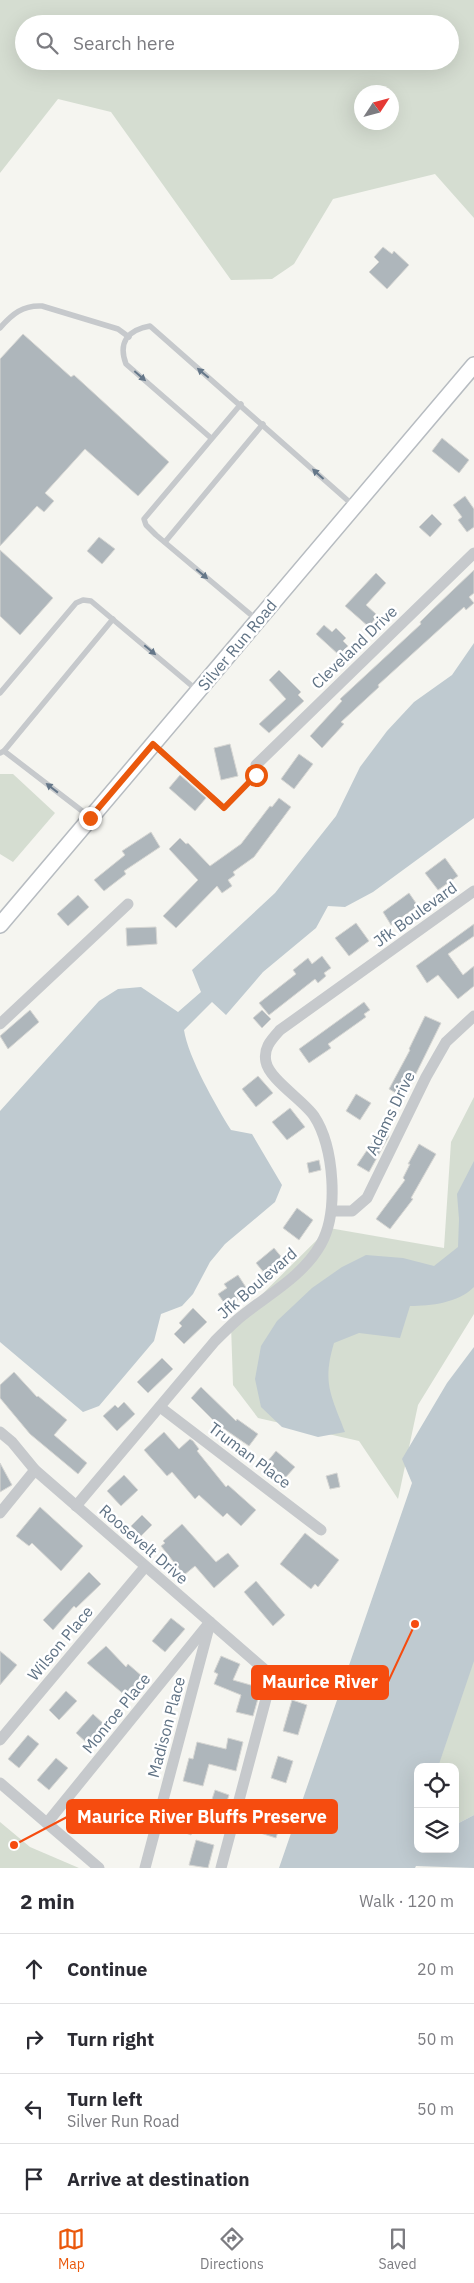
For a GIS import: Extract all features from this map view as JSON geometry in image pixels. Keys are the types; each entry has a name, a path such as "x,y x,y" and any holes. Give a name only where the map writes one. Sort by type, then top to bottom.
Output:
{"main road":[{"name":"Silver Run Road","path":"0,925 474,365"}],"street":[{"name":"Cleveland Drive","path":"256,765 474,553"},
{"name":"Jfk Boulevard","path":"76,1506 215,1341 237,1320 276,1292 299,1272 322,1244 332,1211 331,1171 326,1142 314,1115 276,1078 266,1064 266,1045 280,1030 474,891"},
{"path":"0,1024 128,904"},
{"name":"Adams Drive","path":"332,1211 352,1212 367,1198 440,1051 457,1030 474,1016"},
{"name":"Truman Place","path":"160,1407 321,1530"},
{"name":"Roosevelt Drive","path":"0,1432 12,1442 35,1470 272,1676 221,1868"},
{"path":"0,1513 35,1470"},
{"name":"Wilson Place","path":"0,1740 146,1567"},
{"name":"Monroe Place","path":"47,1824 210,1622"},
{"name":"Madison Place","path":"145,1868 210,1622"},
{"path":"0,1783 100,1868"}],"lane":[{"path":"0,328 21,309 30,306 42,306 118,329 129,337"},
{"path":"211,438 126,364 121,351 129,337 139,328 150,326 241,404 354,506"},
{"path":"241,404 144,519 146,525 165,542 257,620"},
{"path":"165,542 262,424"},
{"path":"0,693 76,603 83,600 91,601 198,691"},
{"path":"90,818 2,752 113,619"},
{"path":"153,744 224,808 256,775 256,765"}],"shaded area":[{"path":"0,0 474,0 474,218 435,174 333,199 294,264 272,279 231,280 111,112 58,99 0,173"},
{"path":"474,643 474,818 373,892 345,907 328,906 316,928 263,972 226,1015 212,1002 184,1030 197,1067 231,1130 252,1134 282,1185 275,1202 225,1244 210,1262 193,1294 182,1306 161,1314 154,1341 99,1406 83,1412 0,1342 0,1111 99,1001 118,989 141,987 178,1012 201,992 192,970 275,893 336,816 360,767 387,731 414,702 452,675"},
{"path":"0,774 13,774 55,813 13,862 0,854"},
{"path":"474,1097 474,1314 418,1405 398,1499 359,1441 258,1418 233,1385 231,1325 329,1228 444,1248 451,1142"},
{"path":"474,1161 474,1287 452,1300 435,1304 410,1306 400,1338 359,1333 334,1343 330,1357 330,1389 345,1432 318,1437 282,1427 261,1407 255,1379 261,1346 277,1321 312,1288 342,1267 366,1255 403,1258 434,1266 458,1247 459,1219 457,1194"},
{"path":"474,1347 474,1661 439,1763 414,1763 414,1853 459,1853 459,1823 474,1815 474,1868 416,1866 415,1868 279,1868 412,1483 402,1459 447,1383"},
{"path":"474,1651 474,1815 459,1823 459,1763 438,1763"},
{"path":"0,1822 30,1847 79,1868 0,1868"}],"building":[{"path":"383,247 392,254 394,251 409,265 387,289 369,272 379,262 374,257"},
{"path":"23,334 71,377 74,375 169,462 138,496 85,449 45,493 54,501 44,512 37,506 0,546 0,359"},
{"path":"442,438 469,460 459,473 432,451"},
{"path":"465,496 474,509 474,527 467,532 458,520 462,517 453,505"},
{"path":"432,514 442,524 430,537 419,527"},
{"path":"99,537 115,549 102,564 87,551"},
{"path":"0,550 53,598 20,635 0,616"},
{"path":"474,570 474,593 469,597 474,603 466,610 464,607 378,685 379,687 341,722 344,724 322,748 310,736 342,701 340,699 421,624 420,622"},
{"path":"376,573 386,583 366,605 376,614 369,627 345,606"},
{"path":"324,625 332,632 336,628 346,638 343,641 348,646 339,655 316,634"},
{"path":"279,670 301,692 298,695 304,701 269,733 259,724 286,699 269,680"},
{"path":"230,744 238,776 221,780 214,748"},
{"path":"299,754 313,764 294,789 281,779"},
{"path":"180,775 206,798 195,811 169,788"},
{"path":"279,798 291,807 254,857 233,872 235,875 228,880 232,886 222,893 217,886 176,928 163,916 198,880 169,849 180,838 186,844 188,843 210,866 241,844 270,806 272,807"},
{"path":"151,832 160,847 124,871 126,874 104,891 94,880 125,855 122,851"},
{"path":"445,858 458,876 438,890 425,873"},
{"path":"409,893 418,906 391,925 383,912"},
{"path":"78,895 89,907 68,926 57,914"},
{"path":"356,923 369,941 349,956 335,938"},
{"path":"474,924 474,936 448,954 463,975 474,966 474,986 458,999 438,975 427,983 416,966"},
{"path":"156,927 157,944 127,946 126,928"},
{"path":"322,956 331,968 324,973 326,976 318,983 315,979 269,1015 259,1003 296,974 293,970 308,958 312,964"},
{"path":"364,1002 370,1010 364,1014 366,1017 328,1044 331,1048 309,1063 299,1049"},
{"path":"30,1010 39,1022 8,1049 0,1036"},
{"path":"262,1010 271,1019 262,1028 253,1018"},
{"path":"425,1016 441,1023 404,1098 389,1089 410,1050"},
{"path":"258,1076 273,1093 256,1107 242,1089"},
{"path":"356,1094 371,1103 360,1120 346,1111"},
{"path":"290,1108 305,1127 287,1140 272,1122"},
{"path":"380,1131 389,1136 369,1172 357,1165"},
{"path":"419,1144 436,1154 411,1198 413,1199 390,1229 376,1219 405,1180 403,1178 410,1164 408,1164"},
{"path":"319,1160 321,1170 309,1173 307,1163"},
{"path":"297,1208 313,1220 299,1240 283,1228"},
{"path":"274,1248 283,1259 265,1274 256,1263"},
{"path":"238,1275 249,1292 227,1307 218,1294 227,1288 224,1284"},
{"path":"193,1308 207,1322 184,1344 174,1334 182,1326 179,1323"},
{"path":"162,1358 173,1369 148,1393 137,1382"},
{"path":"14,1372 37,1397 67,1420 54,1435 87,1463 78,1474 30,1434 0,1398 0,1385"},
{"path":"201,1387 236,1421 237,1419 258,1434 249,1446 217,1424 191,1398"},
{"path":"124,1402 135,1414 117,1431 103,1416 115,1405 118,1408"},
{"path":"164,1432 179,1449 190,1439 193,1441 199,1449 197,1451 226,1487 228,1485 256,1510 241,1526 227,1513 223,1517 199,1495 195,1499 172,1472 167,1476 144,1450"},
{"path":"276,1451 295,1467 285,1478 267,1462"},
{"path":"0,1463 12,1485 0,1492"},
{"path":"337,1473 340,1487 330,1489 326,1476"},
{"path":"124,1475 138,1490 121,1506 107,1491"},
{"path":"40,1507 83,1546 61,1571 32,1543 29,1546 16,1536"},
{"path":"142,1515 152,1525 141,1536 131,1526"},
{"path":"182,1524 216,1562 228,1553 239,1566 214,1588 195,1566 184,1575 161,1546 165,1543 163,1541"},
{"path":"305,1533 339,1560 318,1587 315,1584 311,1589 280,1564"},
{"path":"89,1572 101,1584 76,1608 74,1606 53,1630 43,1620"},
{"path":"256,1581 285,1615 273,1626 244,1592"},
{"path":"171,1618 185,1629 165,1652 152,1641"},
{"path":"106,1646 126,1667 128,1664 143,1677 127,1697 87,1663"},
{"path":"0,1651 17,1665 0,1685"},
{"path":"221,1656 240,1664 233,1680 261,1688 253,1716 236,1712 241,1695 214,1684 218,1674 214,1672"},
{"path":"66,1691 77,1701 59,1720 49,1710"},
{"path":"292,1700 307,1705 298,1735 283,1731"},
{"path":"93,1714 105,1725 88,1744 76,1733"},
{"path":"28,1735 39,1744 19,1768 8,1759"},
{"path":"228,1738 243,1742 236,1771 209,1764 203,1786 183,1781 189,1758 193,1759 197,1742 226,1749"},
{"path":"278,1756 293,1761 286,1783 271,1778"},
{"path":"56,1758 68,1768 49,1790 37,1780"},
{"path":"215,1790 229,1795 221,1820 207,1815"},
{"path":"181,1806 199,1812 191,1835 173,1828"},
{"path":"261,1808 283,1815 276,1838 254,1831"},
{"path":"196,1840 214,1845 208,1868 189,1865"}],"place":[{"name":"Maurice River","path":"415,1624"},
{"name":"Maurice River Bluffs Preserve","path":"14,1845"}],"route":[{"path":"90,818 153,744 224,808 256,775"}]}
